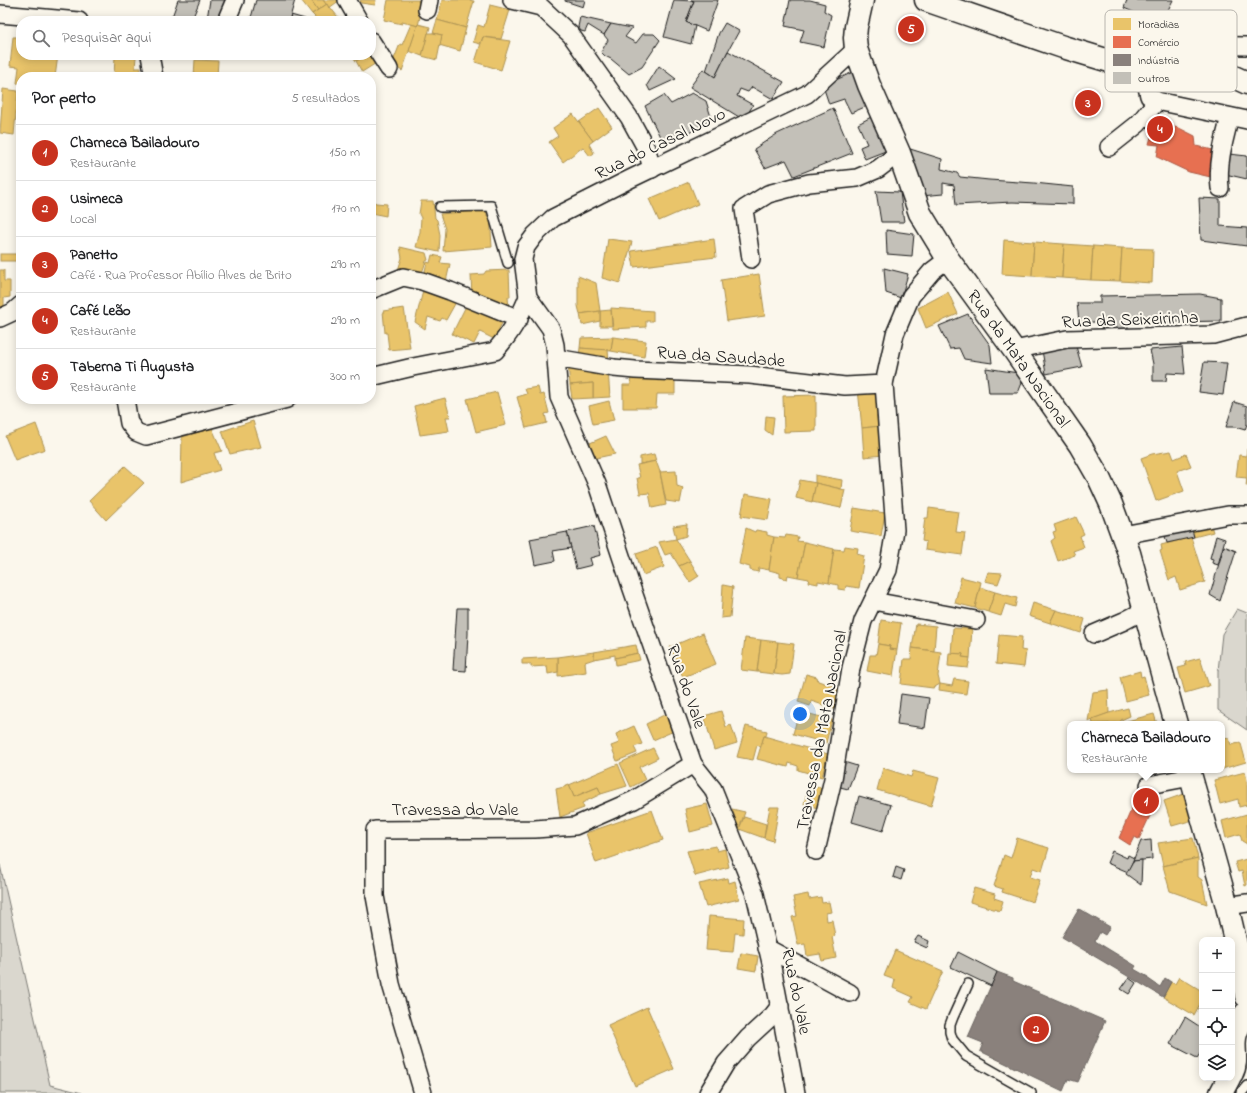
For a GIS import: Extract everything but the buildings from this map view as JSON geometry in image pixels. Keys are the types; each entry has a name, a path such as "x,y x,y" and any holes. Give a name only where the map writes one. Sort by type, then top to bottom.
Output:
{"street":[{"path":"228,16 235,0"},
{"path":"347,0 356,16"},
{"path":"512,0 541,7 571,35 629,117 648,150 652,169"},
{"name":"Rua da Mata Nacional","path":"862,0 856,27 856,49 869,85 898,153 920,213 948,259 1014,350 1090,461 1111,504 1123,535 1175,721"},
{"path":"926,0 1105,59"},
{"path":"0,14 22,16"},
{"path":"1237,46 1247,46"},
{"path":"376,49 389,69"},
{"name":"Rua do Casal Novo","path":"528,297 523,259 526,247 553,218 807,94 856,49"},
{"path":"151,60 153,72"},
{"path":"1149,92 1150,96 1158,101 1247,120"},
{"path":"1109,147 1138,124 1158,101"},
{"path":"1220,188 1219,179 1221,155 1230,117"},
{"path":"751,259 744,209 768,194 809,183 857,178 878,169 898,153"},
{"name":"Travessa da Mata Nacional","path":"816,851 833,780 851,668 863,621 888,570 895,530 884,384 895,334 911,296 932,271 948,259"},
{"path":"376,288 403,277 422,281 519,319"},
{"path":"376,377 413,367 495,350 504,341 519,319 528,297"},
{"name":"Rua do Vale","path":"528,297 551,329 555,345 559,396 597,484 693,764 713,789 755,894 780,1006 796,1093"},
{"path":"0,318 16,310"},
{"name":"Rua da Seixeirinha","path":"1014,350 1067,339 1213,335 1247,326"},
{"name":"Rua da Saudade","path":"556,358 635,370 750,375 845,386 884,384"},
{"path":"126,404 129,423 136,432 146,436 268,404"},
{"path":"1123,535 1228,515 1247,515"},
{"path":"873,601 976,620"},
{"path":"1094,634 1145,610"},
{"name":"Travessa do Vale","path":"423,1093 389,977 374,896 375,830 536,829 575,826 634,800 693,764"},
{"path":"1149,784 1190,773 1237,905 1246,1005 1237,1061 1221,1093"},
{"path":"768,948 850,993"},
{"path":"708,1093 726,1063 748,1038 773,1015 780,1006"}],"lane":[{"path":"440,207 491,206 508,263"},
{"path":"968,984 953,1017 950,1032 952,1039 966,1056 1031,1093"},
{"path":"1242,1093 1247,1086"}],"shaded area":[{"path":"1237,609 1247,613 1247,730 1218,710 1218,671 1222,634"},
{"path":"0,865 50,1085 82,1093 0,1093"}],"place":[{"name":"Taberna Ti Augusta","path":"911,29"},
{"name":"Panetto","path":"1088,103"},
{"name":"Café Leão","path":"1160,129"},
{"name":"Charneca Bailadouro","path":"1146,801"},
{"name":"Usimeca","path":"1036,1029"}]}
